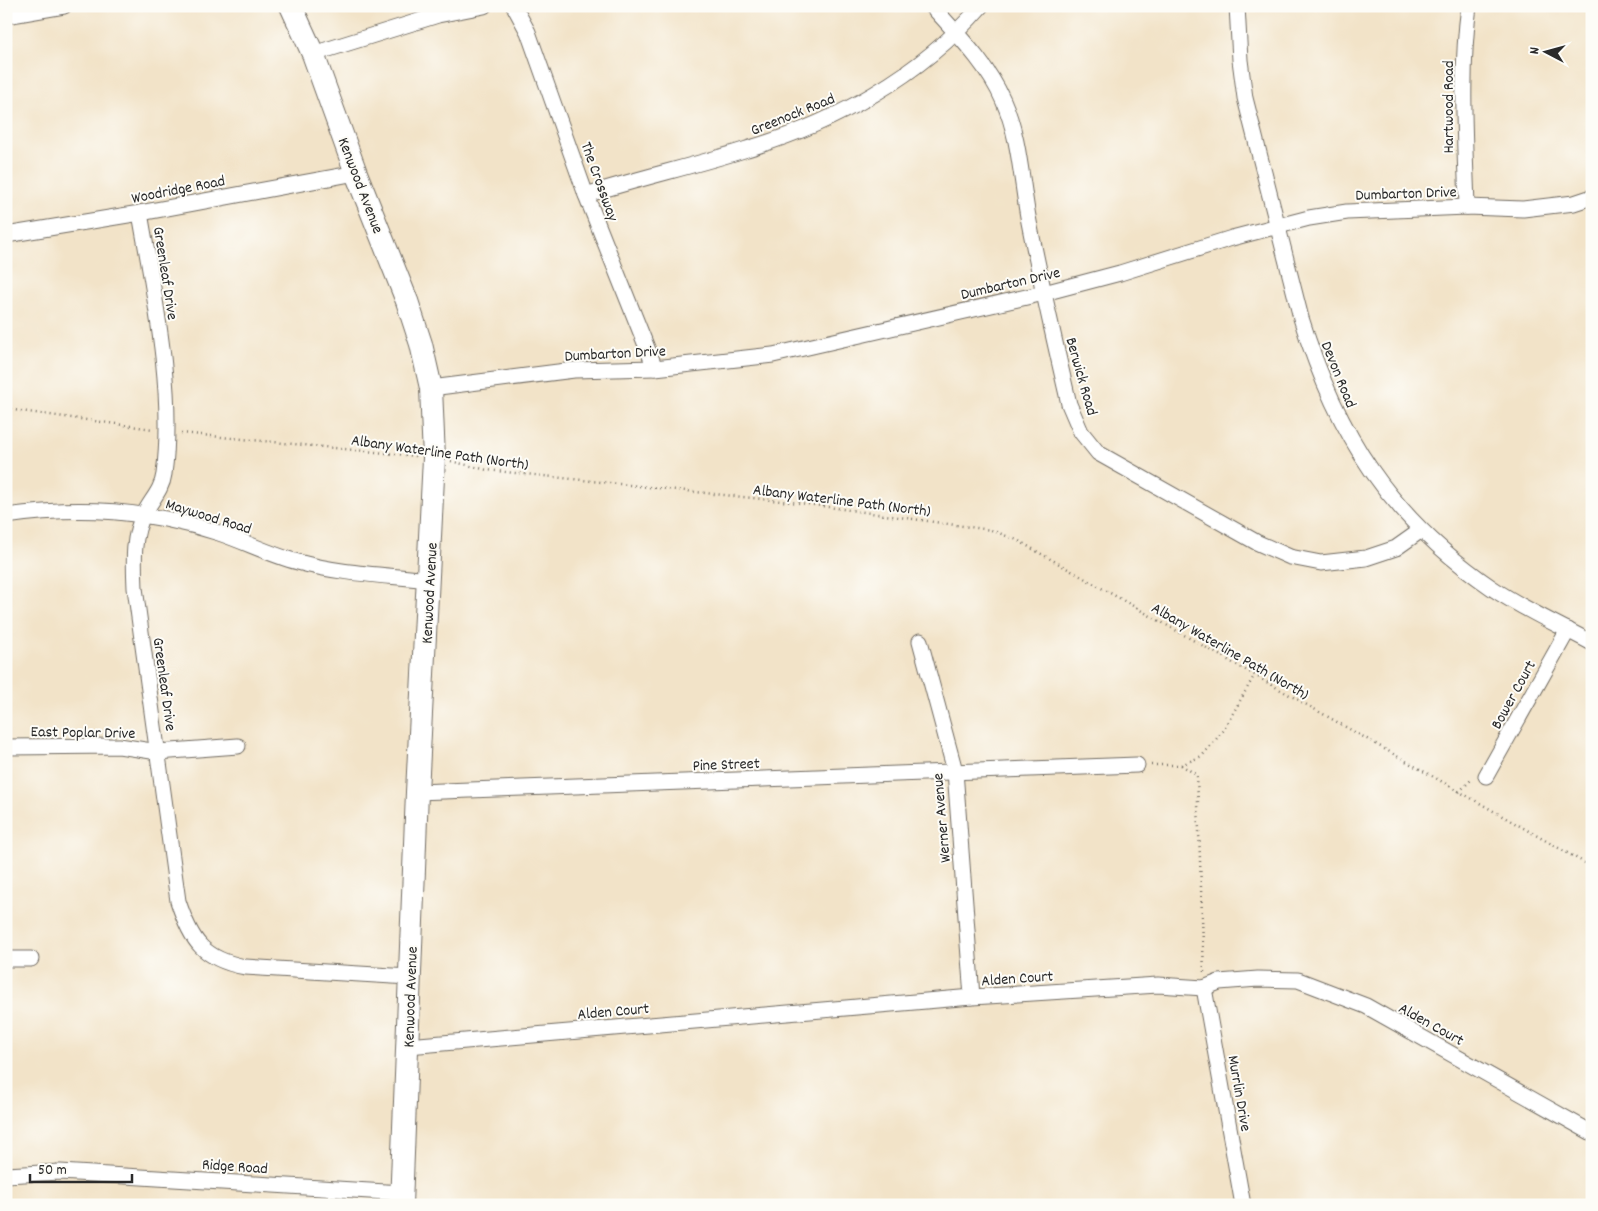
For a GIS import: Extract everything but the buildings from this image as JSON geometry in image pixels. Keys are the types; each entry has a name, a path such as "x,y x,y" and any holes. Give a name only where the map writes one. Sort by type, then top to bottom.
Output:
{"street":[{"path":"6,16 64,6"},
{"name":"Kenwood Avenue","path":"290,6 314,54 356,173 406,301 421,344 431,388 434,458 409,977 402,1199"},
{"path":"314,54 438,15 484,6"},
{"name":"The Crossway","path":"514,6 528,32 586,195 655,368"},
{"name":"Berwick Road","path":"932,6 985,70 1002,99 1014,132 1044,293 1069,404 1081,432 1098,453 1256,542 1290,557 1321,562 1366,558 1396,548 1420,531"},
{"name":"Greenock Road","path":"586,195 635,179 748,149 846,111 901,76 957,34 981,6"},
{"name":"Devon Road","path":"1237,6 1240,60 1245,98 1311,352 1338,417 1375,477 1420,531 1492,588 1592,643"},
{"name":"Hartwood Road","path":"1467,207 1463,97 1465,38 1469,6"},
{"name":"Woodridge Road","path":"6,235 140,214 356,173"},
{"name":"Dumbarton Drive","path":"431,388 574,370 655,368 773,355 1044,293 1279,226 1346,212 1467,207 1523,209 1574,203 1592,197"},
{"name":"Greenleaf Drive","path":"140,214 165,383 167,431 164,475 158,493 143,515 134,553 135,588 178,901 192,938 208,954 220,961 245,967 409,977"},
{"name":"Maywood Road","path":"6,516 37,511 88,509 143,515 220,533 299,563 354,572 429,580"},
{"name":"Bower Court","path":"1486,776 1568,630"},
{"name":"Werner Avenue","path":"920,641 955,771 972,997"},
{"name":"East Poplar Drive","path":"6,747 119,746 158,752 238,746"},
{"name":"Pine Street","path":"417,792 1137,765"},
{"path":"6,959 31,959"},
{"name":"Alden Court","path":"408,1046 972,997 1158,985 1204,988 1219,982 1258,979 1298,980 1366,1006 1592,1132"},
{"name":"Murrlin Drive","path":"1204,988 1243,1205"},
{"name":"Ridge Road","path":"6,1175 60,1172 402,1199"}],"path":[{"name":"Albany Waterline Path (North)","path":"6,409 167,431 434,458 487,470 800,503 991,530 1018,540 1592,867"},
{"path":"1137,765 1181,766 1202,756 1223,731 1254,676"},
{"path":"1181,766 1196,775 1204,988"}]}
